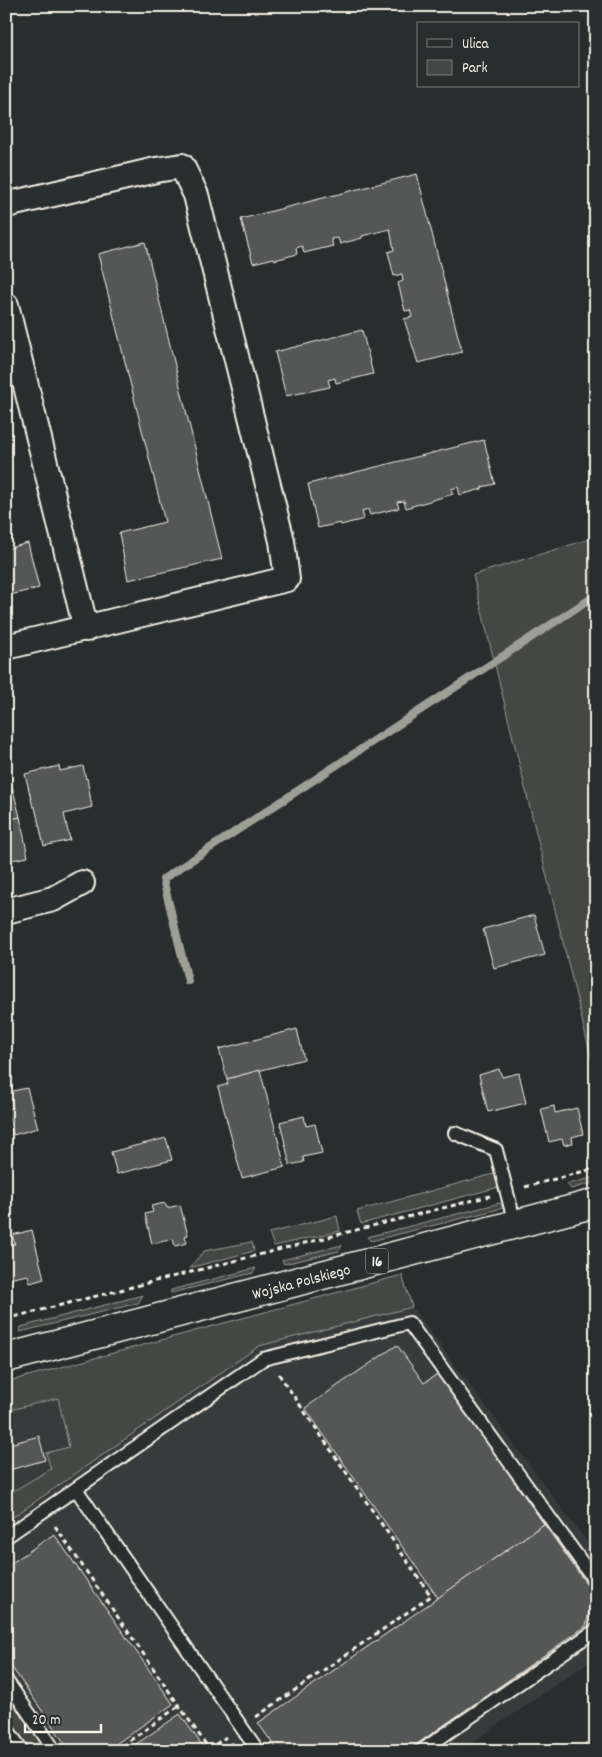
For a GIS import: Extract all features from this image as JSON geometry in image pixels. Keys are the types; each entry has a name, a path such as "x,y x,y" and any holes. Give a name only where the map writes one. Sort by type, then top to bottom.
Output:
{"main road":[{"name":"Wojska Polskiego","path":"6,1358 596,1203"}],"street":[{"path":"6,205 156,170 182,166 196,196 282,541 287,578 6,648"},
{"path":"6,305 86,629"},
{"path":"6,911 53,899 82,883"},
{"path":"6,1738 15,1751"}],"lane":[{"path":"455,1134 496,1150 515,1224"},
{"path":"6,1537 267,1358 409,1323 596,1582"},
{"path":"76,1489 258,1751"},
{"path":"421,1751 596,1630"},
{"path":"6,1680 56,1751"}],"path":[{"path":"6,1320 596,1168"},
{"path":"45,1511 209,1749 241,1727 431,1596 267,1358"},
{"path":"115,1751 179,1706"}],"shaded area":[{"path":"412,1307 596,1554 596,1657 460,1751 50,1751 6,1691 6,1411"}],"green space":[{"path":"596,537 596,1077 473,575"},
{"path":"497,1173 499,1187 361,1224 357,1211"},
{"path":"596,1177 596,1182 571,1189 567,1184"},
{"path":"500,1203 503,1208 371,1241 367,1237"},
{"path":"337,1216 340,1231 274,1246 269,1233"},
{"path":"252,1242 254,1251 189,1268 204,1251"},
{"path":"342,1245 339,1251 284,1264 282,1260"},
{"path":"256,1268 253,1273 171,1293 171,1290"},
{"path":"402,1275 412,1307 259,1346 6,1522 6,1495 51,1469 46,1453 69,1447 58,1398 6,1411 6,1382"},
{"path":"143,1295 138,1303 20,1332 21,1327"},
{"path":"6,1693 47,1751 31,1751 6,1714"}],"building":[{"path":"417,174 462,352 418,363 404,319 412,317 410,310 405,311 398,283 403,281 402,274 394,276 388,252 394,250 390,229 340,244 338,238 331,239 333,246 304,253 302,246 296,248 297,254 253,263 241,219"},
{"path":"145,242 222,559 128,580 119,533 165,522 98,254"},
{"path":"362,330 373,374 336,383 335,378 328,380 330,387 286,396 275,352"},
{"path":"484,440 495,484 460,495 458,487 451,489 453,494 406,508 404,501 397,502 399,508 370,515 368,509 362,511 364,519 318,528 308,484"},
{"path":"28,543 39,588 6,596 6,549"},
{"path":"59,766 60,771 83,766 92,807 64,814 70,840 44,846 25,774"},
{"path":"9,774 20,817 6,820 6,775"},
{"path":"20,817 28,857 6,861 6,820"},
{"path":"534,915 545,955 494,968 483,929"},
{"path":"297,1029 304,1059 227,1079 219,1049"},
{"path":"499,1069 502,1077 519,1073 526,1103 488,1112 479,1075"},
{"path":"260,1070 285,1167 242,1178 218,1087 228,1084 227,1079"},
{"path":"27,1088 38,1128 13,1135 7,1109 13,1108 8,1092"},
{"path":"554,1106 555,1113 577,1108 583,1134 572,1137 573,1143 564,1145 562,1139 549,1142 541,1109"},
{"path":"304,1116 306,1126 315,1124 322,1153 303,1157 304,1162 290,1165 280,1122"},
{"path":"166,1138 172,1160 117,1174 111,1152"},
{"path":"165,1203 167,1208 180,1205 188,1235 185,1236 187,1243 175,1246 173,1239 152,1244 145,1214 153,1212 151,1206"},
{"path":"32,1230 44,1279 30,1283 28,1275 8,1279 6,1272 6,1246 15,1244 12,1235"},
{"path":"397,1345 424,1383 439,1373 544,1524 438,1598 305,1408"},
{"path":"39,1436 45,1460 6,1471 6,1445"},
{"path":"544,1524 593,1593 586,1626 407,1751 278,1751 258,1723"},
{"path":"54,1534 173,1704 106,1751 70,1751 6,1659 6,1567"},
{"path":"180,1714 206,1751 126,1751"},
{"path":"232,1742 238,1751 219,1751"}],"waterway":[{"path":"188,981 163,879 596,595"}]}
